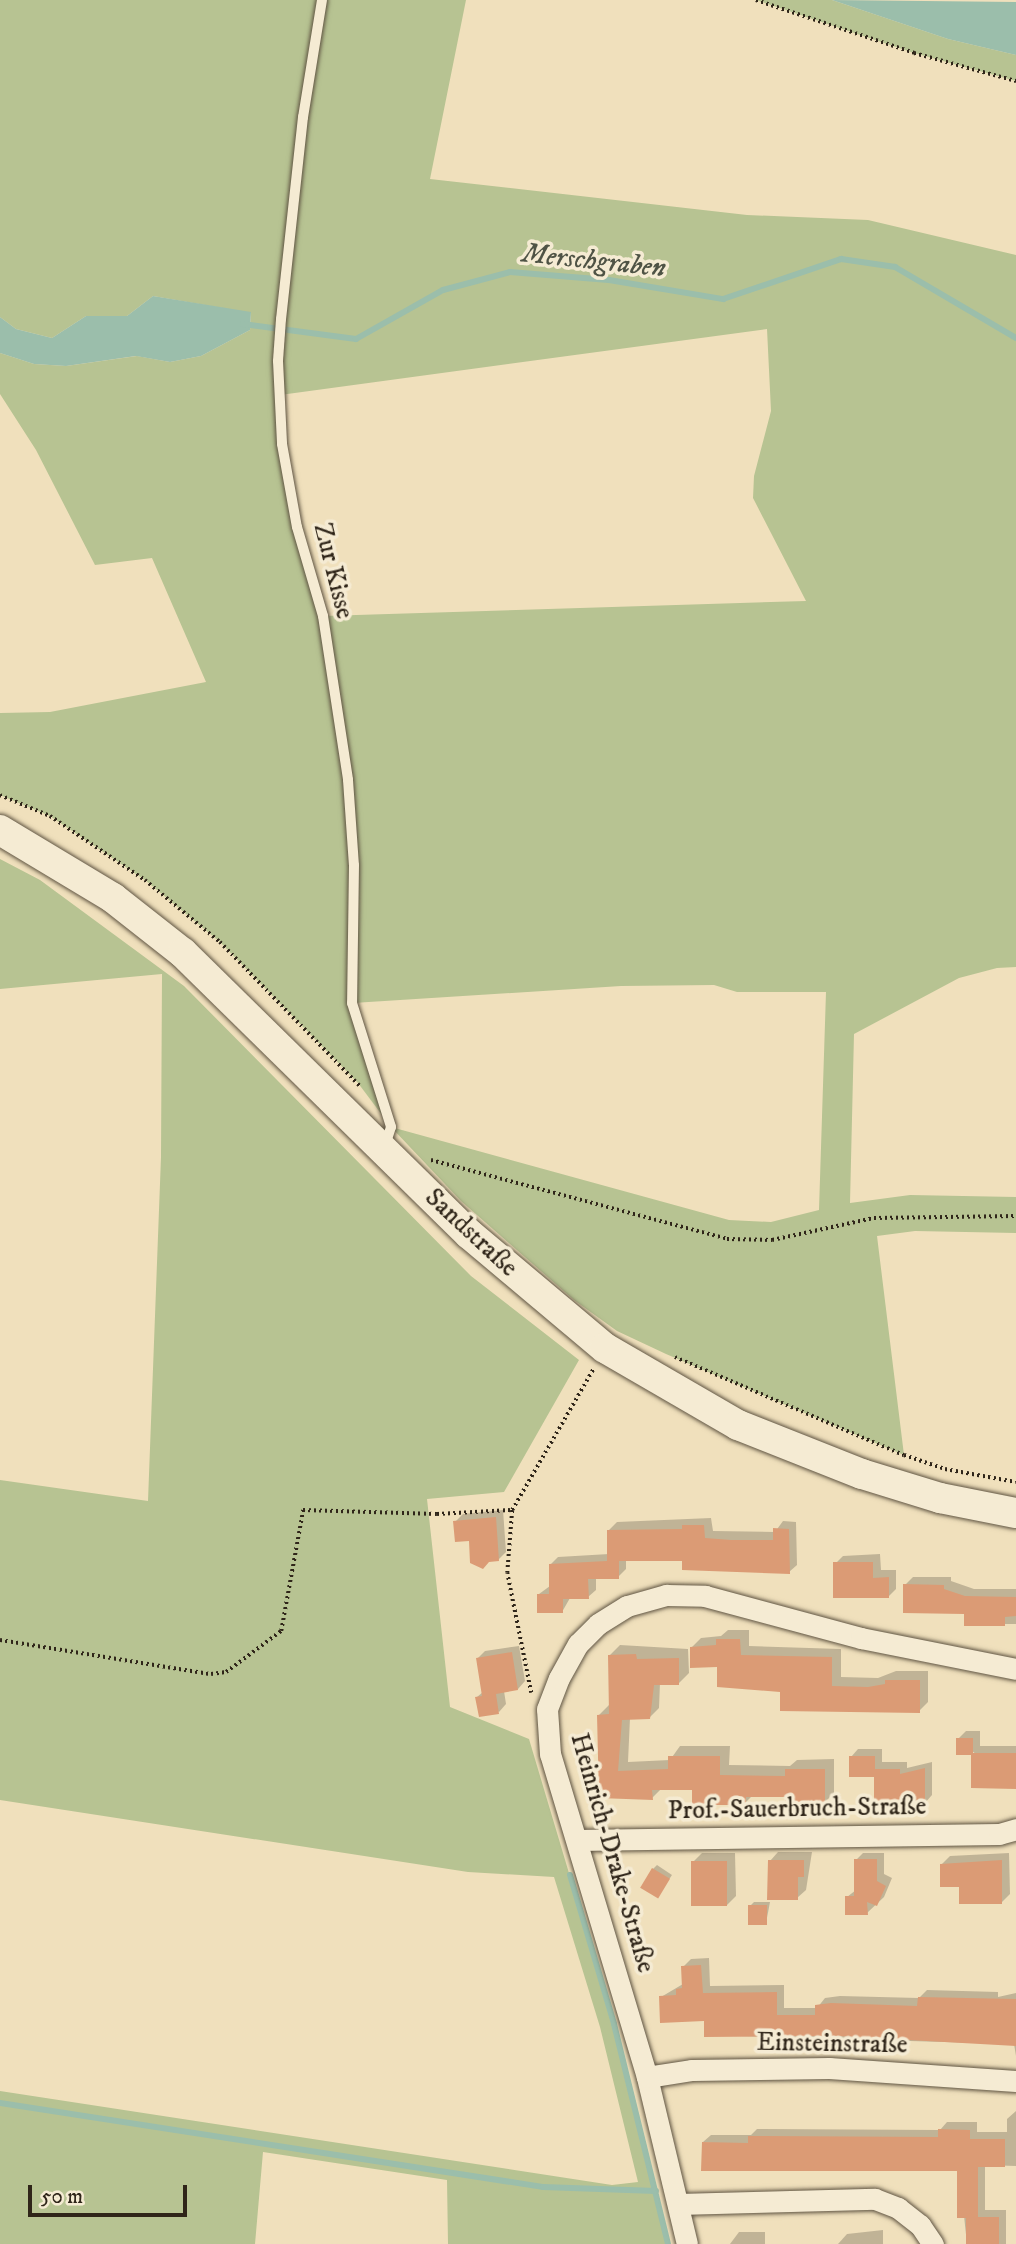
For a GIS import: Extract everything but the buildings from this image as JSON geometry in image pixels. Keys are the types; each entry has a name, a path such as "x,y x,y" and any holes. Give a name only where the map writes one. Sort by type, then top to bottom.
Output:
{"main road":[{"name":"Sandstraße","path":"0,830 113,898 183,953 479,1242 605,1348 738,1425 875,1478 940,1498 1016,1513"}],"street":[{"name":"Heinrich-Drake-Straße","path":"687,2244 647,2077 550,1754 547,1709 578,1644 598,1624 627,1606 666,1595 705,1596 861,1638 1016,1670"},
{"name":"Prof.-Sauerbruch-Straße","path":"577,1840 999,1834 1016,1829"},
{"name":"Einsteinstraße","path":"647,2077 692,2070 828,2068 1016,2081"},
{"path":"678,2204 875,2199 898,2208 920,2225 933,2244"}],"lane":[{"name":"Zur Kisse","path":"322,0 303,117 281,319 278,361 282,444 297,527 323,616 348,780 354,865 352,1003 391,1127 384,1148"}],"path":[{"path":"756,0 914,53 1016,81"},
{"path":"0,795 50,816 145,880 220,942 366,1094"},
{"path":"418,1156 727,1239 772,1240 874,1218 1016,1216"},
{"path":"547,1709 529,1691 510,1586 512,1510 605,1348"},
{"path":"666,1354 904,1455 945,1469 1016,1482"},
{"path":"0,1640 211,1674 226,1672 281,1631 303,1510 437,1514 512,1510"}],"shaded area":[{"path":"0,0 466,0 430,179 747,215 868,220 1016,255 1016,967 997,968 959,978 854,1034 850,1203 910,1195 1016,1197 1016,1233 915,1231 877,1236 904,1455 617,1331 574,1300 461,1201 391,1127 358,1083 220,942 145,880 50,816 0,795 0,713 50,712 206,682 152,558 95,565 36,450 0,394 0,353 34,364 66,366 137,356 170,362 201,356 250,330 251,313 153,296 127,316 86,316 52,338 16,329 0,317","holes":["767,329 771,411 754,476 753,498 806,601 324,616 282,444 280,395","714,985 737,992 826,992 819,1210 771,1222 729,1220 391,1127 353,1003 621,986"]},
{"path":"756,0 832,0 948,39 1016,55 1016,81 914,53"},
{"path":"832,0 1016,2 1016,55 948,39"},
{"path":"153,296 251,312 250,330 201,356 170,362 136,356 66,366 34,364 0,353 0,317 16,329 52,338 86,316 127,316"},
{"path":"0,859 40,880 184,986 471,1276 579,1360 504,1492 427,1499 450,1707 529,1739 614,2024 668,2244 448,2244 447,2180 263,2152 255,2244 0,2244 0,2091 612,2185 638,2182 600,2027 554,1877 468,1872 0,1800 0,1480 148,1501 161,1157 162,974 0,989"}],"waterway":[{"name":"Merschgraben","path":"243,324 356,339 443,290 510,272 609,280 723,299 841,259 895,267 1016,338"},
{"path":"570,1875 614,2024 668,2244"},
{"path":"0,2103 543,2187 656,2191"}]}
